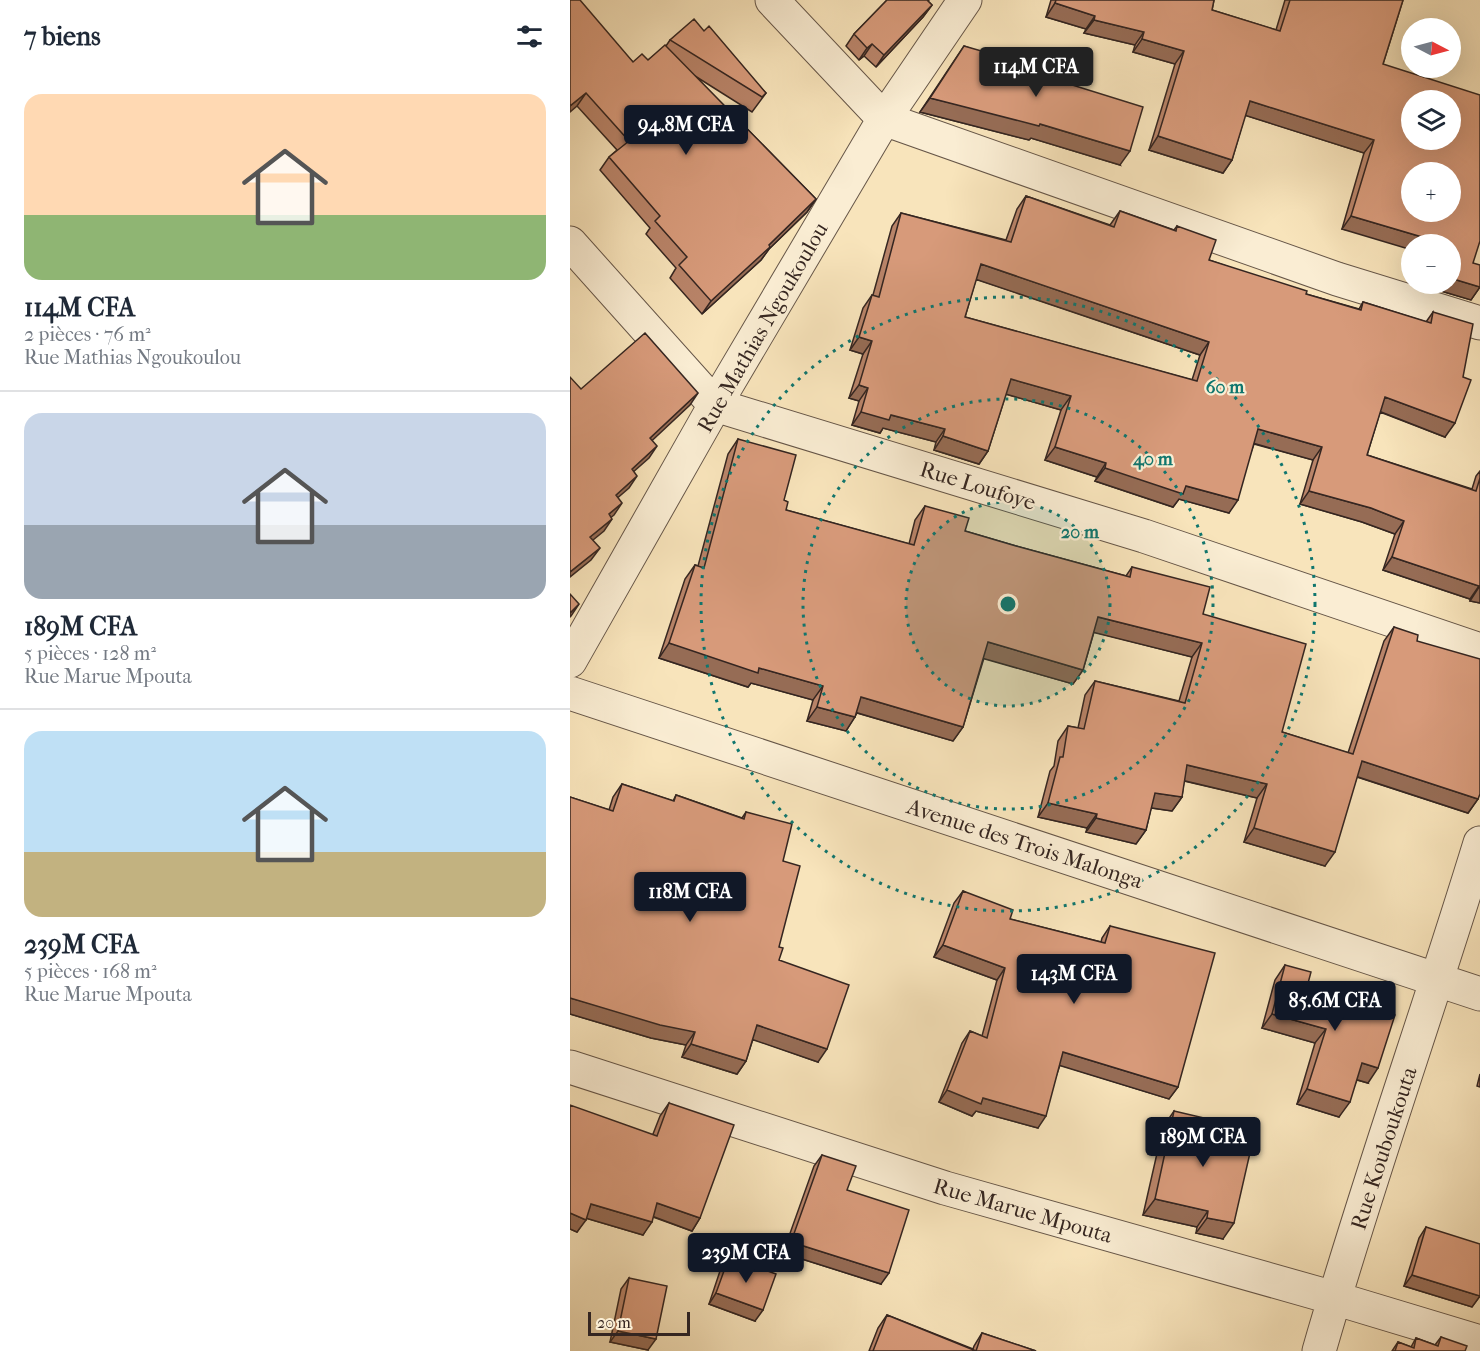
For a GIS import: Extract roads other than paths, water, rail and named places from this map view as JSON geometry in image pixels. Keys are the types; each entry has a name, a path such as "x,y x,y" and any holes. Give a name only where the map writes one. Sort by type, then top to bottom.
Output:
{"street":[{"path":"772,0 884,120 1337,279 1480,323"},
{"name":"Rue Mathias Ngoukoulou","path":"570,662 716,405 884,120 965,0"},
{"path":"570,243 716,405"},
{"name":"Rue Loufoye","path":"716,405 1144,536 1480,650"},
{"name":"Avenue des Trois Malonga","path":"570,693 1480,994"},
{"name":"Rue Kouboukouta","path":"1319,1351 1480,843"},
{"name":"Rue Marue Mpouta","path":"570,1067 945,1188 1334,1298 1480,1342"}]}
